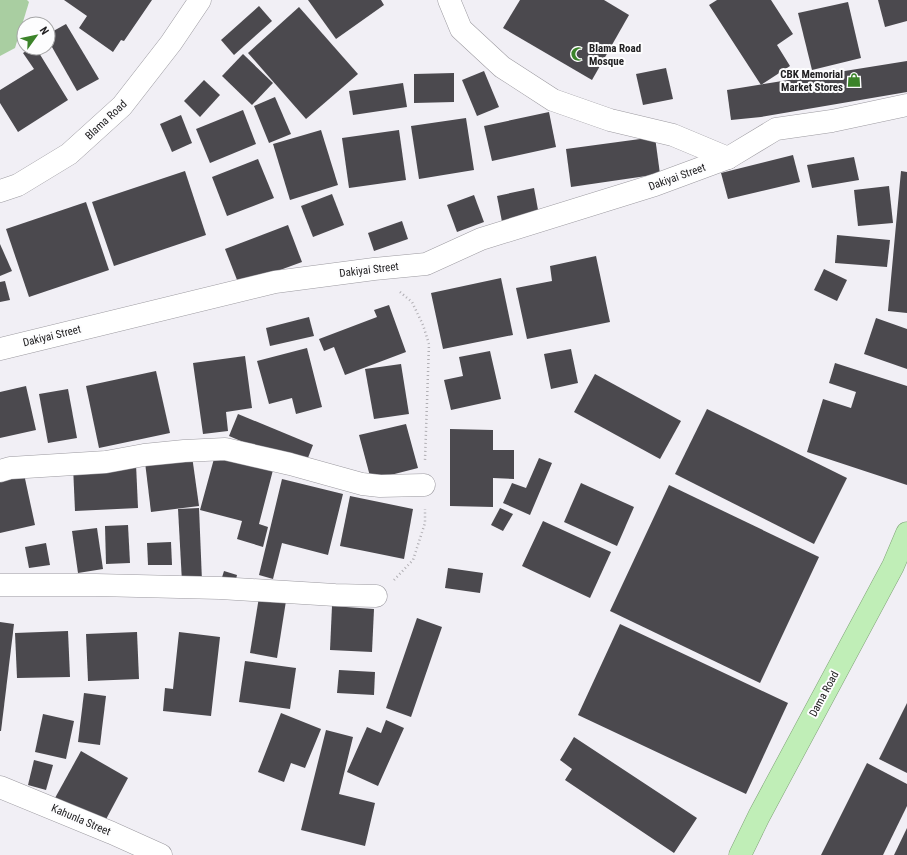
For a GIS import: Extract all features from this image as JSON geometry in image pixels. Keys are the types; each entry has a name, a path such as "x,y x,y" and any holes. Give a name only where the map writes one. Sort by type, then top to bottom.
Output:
{"highway":[{"name":"Dama Road","path":"740,855 893,566 907,533"}],"street":[{"name":"Blama Road","path":"0,191 18,184 69,154 122,106 171,43 200,0"},
{"path":"450,0 461,29 502,67 553,100 610,120 673,135 728,158"},
{"name":"Dakiyai Street","path":"0,349 275,282 426,264 481,239 648,187 728,158 776,129 832,121 907,105"},
{"path":"0,471 10,468 106,462 144,455 225,449 290,464 362,484 380,486 424,485"},
{"path":"0,584 220,588 376,596"},
{"name":"Kahunla Street","path":"0,787 112,833 160,855"}],"path":[{"path":"374,269 412,302 423,325 429,344 424,485 425,523 412,560 380,594 376,596"}],"green space":[{"path":"0,0 27,0 29,2 25,16 16,16 15,48 0,56"}],"building":[{"path":"64,0 152,0 124,41 121,40 113,52 79,28 87,16"},
{"path":"308,0 381,0 384,5 336,39"},
{"name":"Blama Road Mosque","path":"520,0 604,0 629,15 592,80 503,28"},
{"path":"717,0 771,0 793,34 777,45 790,66 761,85 709,5"},
{"path":"878,0 907,0 907,21 885,27"},
{"path":"848,2 861,58 812,70 798,13"},
{"path":"259,6 272,21 234,55 221,40"},
{"path":"299,7 358,74 306,119 248,53"},
{"path":"66,24 99,79 77,91 56,54 56,30"},
{"path":"243,54 273,83 252,105 222,76"},
{"path":"25,56 41,56 68,100 18,132 0,103 0,90 34,69"},
{"path":"907,61 907,92 761,117 731,120 727,90"},
{"path":"666,68 673,99 643,105 636,74"},
{"path":"484,71 499,107 477,116 462,80"},
{"path":"454,73 454,102 414,103 414,74"},
{"path":"204,80 220,95 200,117 184,101"},
{"path":"403,83 407,107 353,115 349,91"},
{"path":"275,97 291,134 269,143 254,106"},
{"path":"243,110 256,144 210,163 196,129"},
{"path":"549,112 556,147 492,161 484,126"},
{"path":"181,115 192,143 172,152 160,124"},
{"path":"466,118 474,170 419,179 411,126"},
{"path":"321,130 338,185 290,200 273,144"},
{"path":"399,130 406,180 349,188 342,138"},
{"path":"655,137 660,174 571,187 566,149"},
{"path":"793,155 800,182 728,199 721,173"},
{"path":"854,157 859,180 812,188 807,165"},
{"path":"258,159 274,198 227,216 212,177"},
{"path":"185,171 206,235 114,266 92,202"},
{"path":"901,171 907,172 907,313 888,311"},
{"path":"889,186 893,223 858,226 854,190"},
{"path":"534,188 539,215 502,222 497,196"},
{"path":"332,194 344,225 313,237 301,206"},
{"path":"474,195 484,222 457,232 447,205"},
{"path":"86,202 109,270 29,297 6,229"},
{"path":"402,221 408,239 374,251 368,233"},
{"path":"288,225 302,262 239,285 225,249"},
{"path":"837,235 890,240 887,267 835,263"},
{"path":"0,244 12,271 0,276"},
{"path":"596,256 610,322 527,339 516,288 552,281 550,266"},
{"path":"824,269 847,280 837,301 814,290"},
{"path":"501,278 513,335 443,349 431,293"},
{"path":"5,281 10,300 0,302 0,282"},
{"path":"389,305 406,352 345,375 334,347 324,351 319,339 377,317 374,310"},
{"path":"309,317 314,336 270,346 266,328"},
{"path":"876,318 907,329 907,369 864,354"},
{"path":"307,348 322,407 296,414 292,398 269,404 257,361"},
{"path":"571,349 578,383 551,389 544,354"},
{"path":"490,351 501,399 451,410 444,380 463,376 459,357"},
{"path":"245,356 252,408 226,412 228,431 203,434 193,363"},
{"path":"835,363 907,386 907,485 807,452 823,399 851,408 856,392 829,383"},
{"path":"401,364 409,414 374,419 365,369"},
{"path":"156,371 170,433 99,448 86,386"},
{"path":"595,374 681,421 660,459 574,412"},
{"path":"26,386 36,430 0,438 0,392"},
{"path":"68,389 77,438 48,443 39,394"},
{"path":"707,409 847,478 814,544 675,474"},
{"path":"238,414 313,445 304,468 229,436"},
{"path":"406,424 418,468 371,480 359,435"},
{"path":"450,429 493,430 493,450 514,450 514,479 493,478 493,507 450,506"},
{"path":"215,455 273,470 259,524 268,527 263,547 237,539 242,521 200,510"},
{"path":"192,456 199,506 151,512 145,462"},
{"path":"539,458 552,463 530,515 503,503 512,483 526,488"},
{"path":"136,464 138,508 75,511 73,466"},
{"path":"24,474 35,525 0,533 0,479"},
{"path":"282,479 343,494 328,555 282,543 273,579 259,575"},
{"path":"581,483 634,507 617,546 564,522"},
{"path":"669,485 819,557 760,683 610,611"},
{"path":"350,496 413,509 404,559 340,546"},
{"path":"199,508 202,581 182,582 178,509"},
{"path":"500,508 513,514 503,531 491,525"},
{"path":"543,521 611,552 590,598 522,566"},
{"path":"128,525 130,563 106,564 105,526"},
{"path":"97,528 103,569 78,573 72,531"},
{"path":"171,542 172,565 148,565 147,543"},
{"path":"46,543 50,565 29,568 25,547"},
{"path":"448,568 483,573 480,593 445,588"},
{"path":"224,571 237,575 234,588 220,584"},
{"path":"259,597 286,601 277,658 250,653"},
{"path":"332,606 374,609 372,652 330,650"},
{"path":"417,618 442,627 411,717 386,708"},
{"path":"0,622 14,624 1,731 0,731"},
{"path":"620,624 788,703 746,794 578,715"},
{"path":"68,631 70,677 17,678 15,633"},
{"path":"137,632 139,679 88,681 86,634"},
{"path":"179,632 220,637 211,716 163,711 165,688 173,689"},
{"path":"245,661 296,668 290,709 239,702"},
{"path":"339,670 375,672 374,695 337,693"},
{"path":"84,693 106,696 100,745 78,742"},
{"path":"907,703 907,773 879,759"},
{"path":"281,713 321,729 305,768 291,763 284,782 258,772"},
{"path":"43,714 74,721 66,759 35,752"},
{"path":"386,720 404,728 378,786 347,772 367,727 381,733"},
{"path":"326,730 353,737 339,794 375,803 365,846 301,830"},
{"path":"574,737 697,818 674,853 565,780 572,769 560,760"},
{"path":"81,751 128,778 103,825 55,798"},
{"path":"34,760 53,765 46,790 28,785"},
{"path":"867,763 907,784 907,806 883,855 821,855"},
{"path":"907,828 907,855 894,855"}],"place":[{"name":"Blama Road Mosque","path":"578,54"},
{"name":"CBK Memorial Market Stores","path":"854,80"}]}
